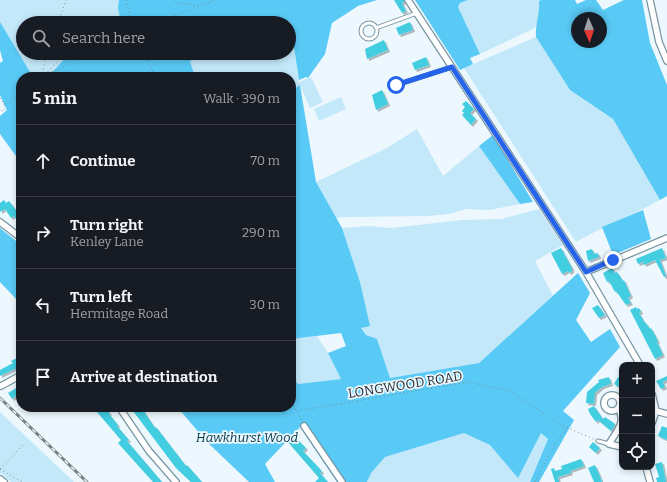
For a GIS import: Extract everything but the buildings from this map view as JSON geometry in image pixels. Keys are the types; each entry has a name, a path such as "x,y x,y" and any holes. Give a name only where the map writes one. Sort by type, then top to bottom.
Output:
{"street":[{"path":"408,0 586,272 638,362"},
{"path":"650,0 660,42 667,61"},
{"path":"0,222 16,234"},
{"path":"586,272 667,238"},
{"path":"1,386 16,378"},
{"path":"653,398 656,411 655,414"},
{"path":"618,408 621,412 621,426 609,444 619,446"},
{"path":"656,411 667,414"},
{"path":"122,412 149,450 176,482"},
{"path":"304,426 342,482"},
{"path":"647,470 650,482"},
{"path":"0,479 4,482"}],"lane":[{"path":"376,28 416,13"},
{"path":"365,24 372,24 376,28 376,34 372,38 368,38 362,34 362,29 365,24"},
{"path":"396,85 452,67"},
{"path":"598,441 609,444"}],"path":[{"path":"60,16 66,0"},
{"path":"126,0 130,16"},
{"path":"175,0 179,3 202,6"},
{"path":"175,16 215,0"},
{"path":"42,72 45,60"},
{"path":"49,72 60,60"},
{"path":"51,72 61,69 72,60"},
{"path":"147,60 153,72"},
{"path":"4,104 16,97"},
{"path":"0,98 4,104 5,110 0,110"},
{"name":"LONGWOOD ROAD","path":"297,411 468,382 510,391 567,427 598,441"},
{"path":"297,411 304,426"},
{"path":"535,482 548,456 567,427"},
{"path":"283,443 297,431"},
{"path":"22,482 0,469 24,445"}],"shaded area":[{"path":"0,0 216,0 176,16 16,16 16,60 63,60 54,72 16,72 16,74 0,63 3,61 0,50"},
{"path":"468,0 541,0 539,1 540,13 535,28 480,54 458,7 460,3"},
{"path":"536,37 570,90 613,119 660,200 576,242 464,68"},
{"path":"296,60 299,82 311,77 323,102 310,108 300,85 296,88 296,72 193,72 190,61"},
{"path":"341,97 346,109 319,121 314,109"},
{"path":"417,129 443,176 479,146 520,204 489,210 466,209 449,214 429,216 336,218 316,182 387,148"},
{"path":"539,209 563,245 535,261 553,296 479,363 390,378 377,340 366,335 361,328 369,326 360,282 342,228 368,226 391,228 462,220 501,219"},
{"path":"317,336 328,353 341,379 298,384 296,381 296,338"},
{"path":"0,412 74,482 11,482 0,473"},
{"path":"464,433 490,445 541,433 548,439 530,482 367,482 371,473 385,457"}],"green space":[{"path":"119,0 377,0 358,6 332,23 325,54 308,78 306,77 299,80 296,60 296,16 120,16 118,8"},
{"path":"415,0 468,0 460,3 458,7 480,54 470,58 473,64 460,70"},
{"path":"541,0 575,0 577,4 586,0 596,0 603,10 624,0 642,0 650,43 667,85 667,196 660,200 613,119 570,90 536,37 539,1"},
{"path":"0,22 16,49 16,60 23,60 30,72 16,72 16,156 0,134 0,116 7,110 0,95 0,63 3,61 0,50"},
{"path":"63,60 193,60 190,61 193,72 53,72"},
{"name":"Hawkhurst Wood","path":"300,85 316,182 342,228 360,282 370,326 361,328 366,335 377,339 390,378 479,363 578,273 590,293 576,320 591,342 610,329 620,347 563,411 574,420 539,482 530,482 548,439 541,433 518,478 490,445 464,433 385,457 371,473 367,482 337,482 300,427 265,464 275,482 249,482 206,441 182,412 296,412 296,381 298,384 341,379 328,353 346,346 341,333 296,338 296,88"},
{"path":"493,135 533,202 520,204 479,146"},
{"path":"643,210 651,239 613,255 602,227"},
{"path":"0,228 16,241 16,299 0,282"}],"railway":[{"path":"0,398 87,482"}],"route":[{"path":"396,85 452,67 586,272 613,260"}]}
